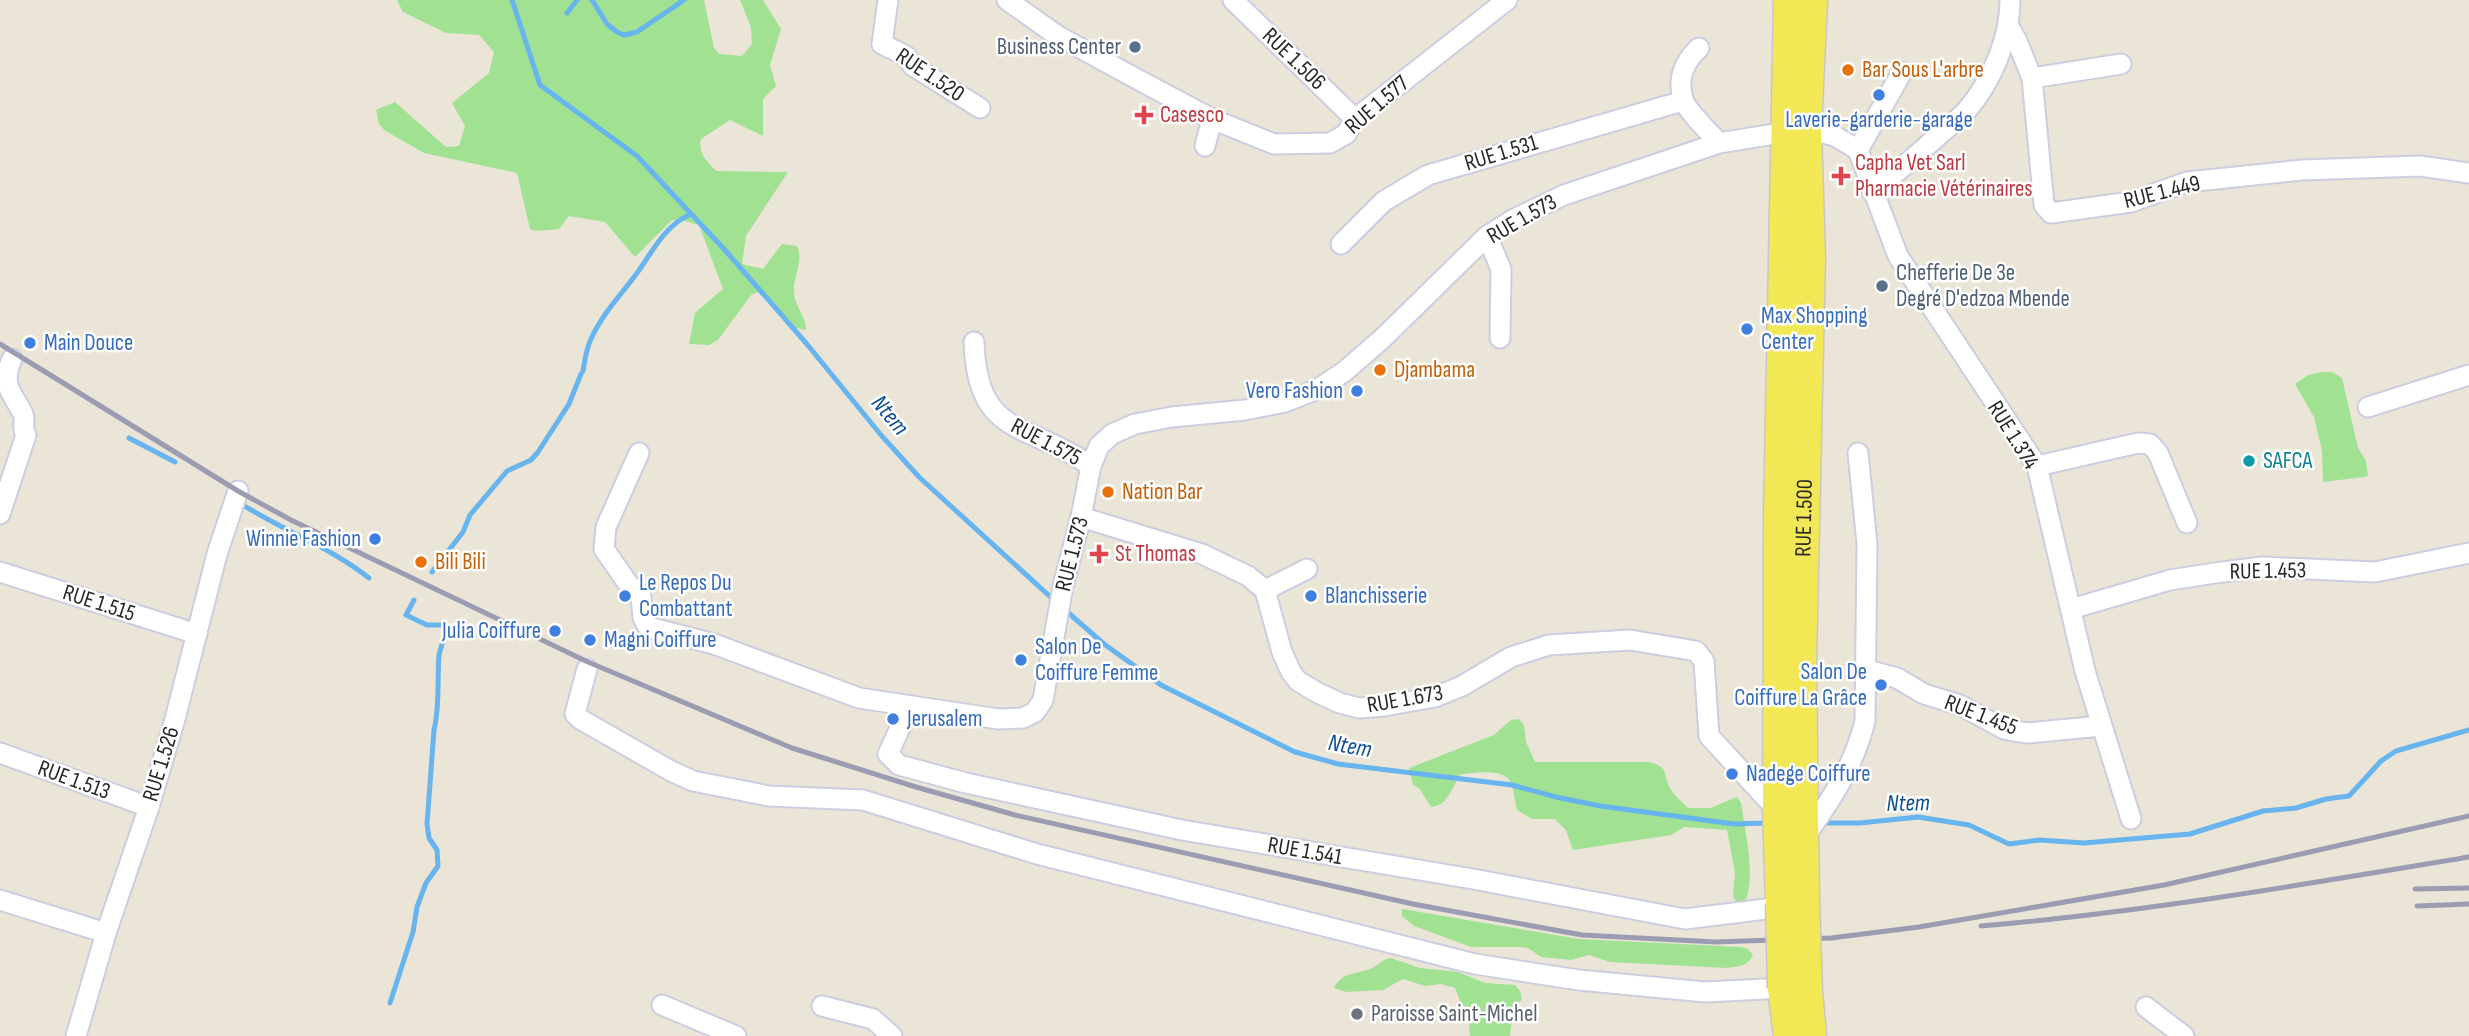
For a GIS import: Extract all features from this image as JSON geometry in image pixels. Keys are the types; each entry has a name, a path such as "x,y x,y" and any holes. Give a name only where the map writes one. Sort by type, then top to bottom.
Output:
{"main road":[{"name":"RUE 1.500","path":"1789,0 1796,130 1810,257 1801,649 1804,838 1792,902"},
{"name":"RUE 1.500","path":"1792,902 1778,811 1779,519 1796,130 1812,0"},
{"path":"1789,1036 1795,989 1792,902"},
{"path":"1795,989 1811,1036"}],"street":[{"name":"RUE 1.520","path":"888,0 882,44 906,56 913,66 980,108"},
{"name":"RUE 1.577","path":"1007,0 1058,36 1212,119 1274,144 1329,143 1346,134 1355,119 1504,1"},
{"name":"RUE 1.506","path":"1233,0 1355,119"},
{"path":"1872,192 1967,110 1986,82 1998,56 2008,25 2010,0"},
{"name":"RUE 1.449","path":"2008,25 2032,78 2044,205 2051,213 2131,202 2187,182 2302,170 2420,166 2469,173"},
{"path":"1699,48 1687,59 1682,69 1683,101 1719,143"},
{"path":"2032,78 2121,64"},
{"path":"1796,130 1835,136 1858,150 1902,72"},
{"name":"RUE 1.531","path":"1341,244 1384,201 1428,174 1683,101"},
{"path":"1205,146 1212,119"},
{"name":"RUE 1.573","path":"639,453 606,527 604,549 629,585 641,596 643,618 648,628 714,644 859,698 998,719 1023,718 1035,712 1043,699 1063,586 1091,466 1099,446 1112,434 1135,424 1172,417 1245,410 1285,402 1318,389 1345,371 1382,338 1487,236 1514,219 1564,195 1719,143 1796,130"},
{"name":"RUE 1.374","path":"1858,150 1898,256 2037,466 2101,726 2131,819"},
{"path":"1487,236 1501,269 1500,338"},
{"name":"RUE 1.575","path":"974,342 975,365 987,404 1008,424 1062,447 1091,466"},
{"path":"0,514 26,435 23,430 23,415 7,390 5,379 12,359"},
{"path":"2368,407 2469,375"},
{"path":"2037,466 2138,443 2150,444 2158,453 2187,523"},
{"path":"1804,838 1828,804 1858,749 1865,721 1867,544 1857,453"},
{"name":"RUE 1.526","path":"76,1036 106,933 149,807 217,554 239,491"},
{"path":"1081,517 1202,554 1248,576 1265,590 1307,569"},
{"name":"RUE 1.453","path":"2071,609 2170,580 2215,573 2262,567 2375,572 2469,553"},
{"name":"RUE 1.515","path":"0,572 197,634"},
{"name":"RUE 1.673","path":"1265,590 1282,652 1298,681 1340,703 1359,708 1436,697 1452,691 1511,657 1549,645 1630,640 1696,651 1704,660 1709,736 1778,811"},
{"path":"587,669 575,713 580,719 693,781 769,796 877,803 1037,854 1353,935 1504,970 1705,992 1795,989"},
{"name":"RUE 1.455","path":"1867,670 1898,678 1924,694 1960,705 2004,729 2028,733 2101,726"},
{"name":"RUE 1.541","path":"910,706 888,754 899,765 966,783 1182,831 1473,879 1685,919 1766,909 1792,902"},
{"name":"RUE 1.513","path":"0,753 149,807"},
{"path":"0,901 106,933"},
{"path":"662,1005 736,1036"},
{"path":"822,1006 873,1020 892,1036"},
{"path":"2146,1007 2184,1036"}],"green space":[{"path":"397,0 704,0 714,48 719,54 742,56 752,44 751,28 740,0 763,0 781,29 770,65 776,86 763,99 763,136 730,120 701,139 701,149 716,171 788,172 746,236 742,264 763,269 782,244 797,246 799,263 794,292 806,330 792,327 758,292 751,295 718,340 709,345 689,344 695,313 723,289 699,225 678,219 671,221 635,257 605,222 569,216 559,229 530,229 517,173 424,153 384,130 379,124 376,110 395,102 446,147 459,146 465,126 452,103 489,73 494,52 479,35 446,33 403,12"},
{"path":"2332,372 2342,378 2358,448 2366,461 2368,476 2323,482 2322,451 2314,417 2295,384 2308,375"},
{"path":"1519,719 1524,725 1526,742 1535,762 1649,762 1662,768 1670,789 1688,808 1710,808 1737,797 1741,803 1749,853 1750,880 1745,902 1737,903 1733,896 1735,873 1727,830 1684,827 1671,835 1573,850 1566,830 1555,819 1532,819 1517,810 1510,781 1500,774 1486,772 1459,775 1445,800 1431,807 1419,788 1413,785 1409,768 1494,735 1511,720"},
{"path":"1402,909 1579,939 1741,947 1748,949 1753,955 1745,964 1727,968 1610,962 1589,955 1571,960 1541,957 1528,948 1521,947 1471,947 1414,926 1402,916"},
{"path":"1391,958 1420,968 1458,972 1485,983 1515,985 1522,999 1513,1012 1510,1036 1470,1036 1469,1023 1455,988 1441,984 1425,986 1403,979 1383,990 1346,992 1334,988 1345,976 1370,969"}],"waterway":[{"name":"Ntem","path":"512,0 540,85 637,156 724,249 919,477 1056,602"},
{"path":"567,13 577,0"},
{"path":"592,0 607,24 624,35 637,32 684,0"},
{"path":"583,371 589,343 606,313 667,232 691,214"},
{"path":"432,572 463,532 470,515 507,471 531,460 538,452 569,404 581,374"},
{"path":"129,438 175,462"},
{"path":"238,502 338,557 369,578"},
{"path":"390,1003 413,932 417,907 426,883 438,866 437,850 429,838 427,824 439,655 445,627 427,625 406,615 414,600"},
{"name":"Ntem","path":"1064,609 1104,644 1161,685 1295,752 1338,764 1512,785 1600,806 1734,824 1768,823"},
{"name":"Ntem","path":"1820,823 1860,823 1918,817 1969,825 2009,844 2039,840 2084,843 2190,834 2263,811 2296,808 2326,799 2349,796 2381,761 2396,751 2469,730"}],"railway":[{"path":"0,344 238,491 291,520 588,662 792,748 1015,815 1413,904 1582,935 1716,942 1831,938 1919,927 2164,885 2469,816"},
{"path":"1981,926 2164,905 2469,857"},
{"path":"2415,889 2469,888"},
{"path":"2417,906 2469,904"}],"place":[{"name":"Business Center","path":"1135,47"},
{"name":"Bar Sous L'arbre","path":"1848,70"},
{"name":"Laverie-garderie-garage","path":"1879,95"},
{"name":"Casesco","path":"1144,115"},
{"name":"Capha Vet Sarl Pharmacie Vétérinaires","path":"1841,176"},
{"name":"Chefferie De 3e Degré D'edzoa Mbende","path":"1882,286"},
{"name":"Max Shopping Center","path":"1747,329"},
{"name":"Main Douce","path":"30,343"},
{"name":"Djambama","path":"1380,370"},
{"name":"Vero Fashion","path":"1357,391"},
{"name":"SAFCA","path":"2249,461"},
{"name":"Nation Bar","path":"1108,492"},
{"name":"Winnie Fashion","path":"375,539"},
{"name":"St Thomas","path":"1099,554"},
{"name":"Bili Bili","path":"421,562"},
{"name":"Le Repos Du Combattant","path":"625,596"},
{"name":"Blanchisserie","path":"1311,596"},
{"name":"Julia Coiffure","path":"555,631"},
{"name":"Magni Coiffure","path":"590,640"},
{"name":"Salon De Coiffure Femme","path":"1021,660"},
{"name":"Salon De Coiffure La Grâce","path":"1881,685"},
{"name":"Jerusalem","path":"893,719"},
{"name":"Nadege Coiffure","path":"1732,774"},
{"name":"Paroisse Saint-Michel","path":"1357,1014"}]}
